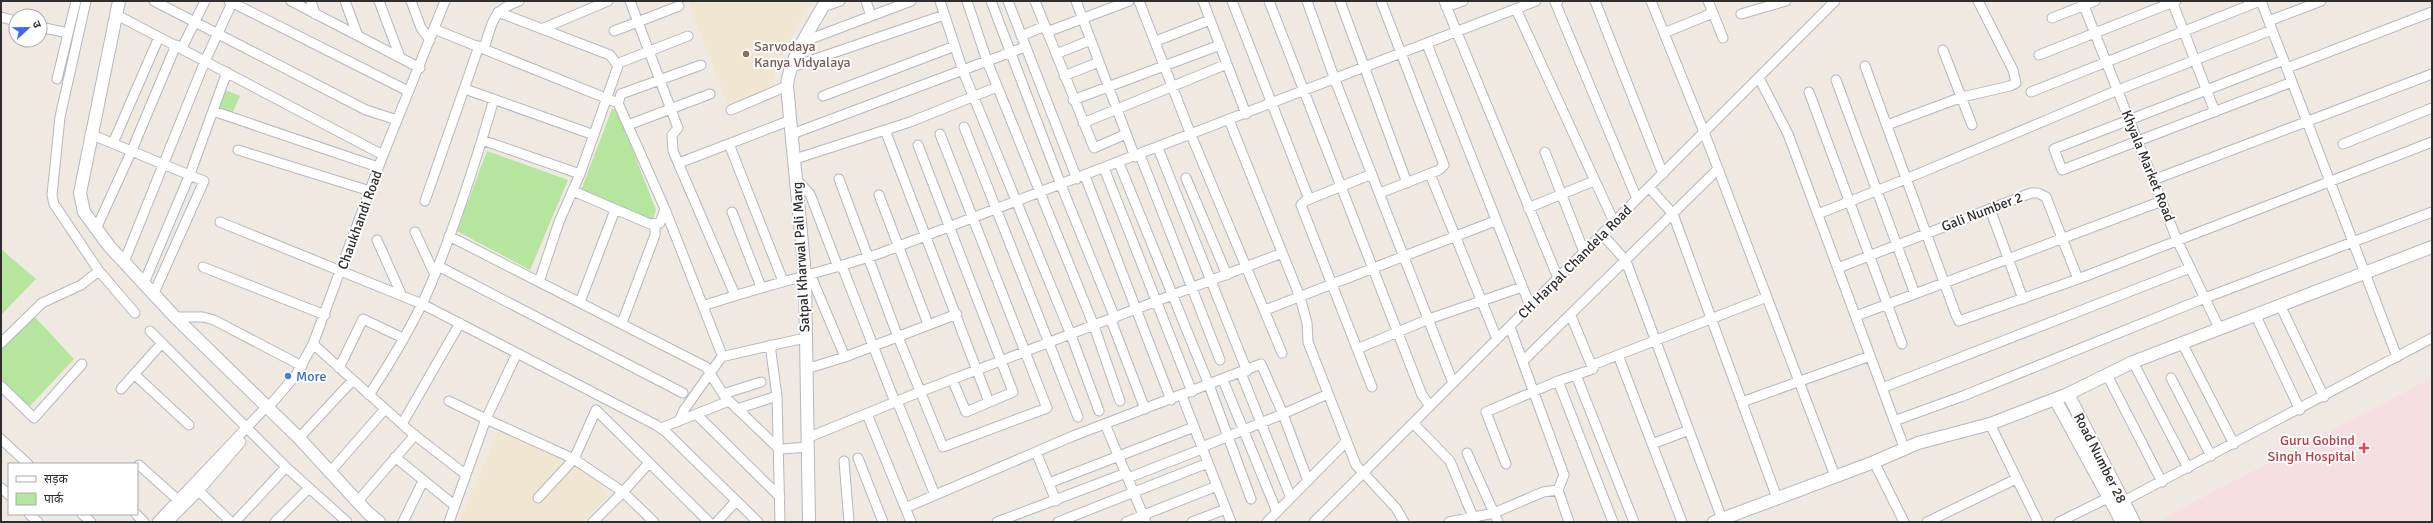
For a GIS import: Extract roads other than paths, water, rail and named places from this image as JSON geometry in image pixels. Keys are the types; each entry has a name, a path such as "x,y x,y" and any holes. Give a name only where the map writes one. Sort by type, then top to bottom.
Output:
{"street":[{"path":"57,78 76,1"},
{"path":"86,1 60,117 52,195 60,217 99,271 135,313"},
{"path":"119,1 90,134 80,200 84,212 96,229 124,262 175,317 269,407 357,502 379,522"},
{"path":"154,1 366,110 397,120"},
{"path":"96,229 179,47 195,22 205,1"},
{"path":"291,1 420,68"},
{"path":"311,1 315,14"},
{"path":"345,1 358,36"},
{"path":"379,1 400,57"},
{"name":"Chaukhandi Road","path":"249,430 302,366 313,344 342,270 378,167 408,91 420,68 445,1"},
{"path":"425,201 481,47 498,12 504,6 519,1"},
{"path":"544,28 608,1"},
{"path":"630,1 678,128 672,135 673,151 735,295"},
{"path":"824,4 840,1"},
{"path":"866,1 871,16"},
{"path":"805,40 911,1"},
{"path":"940,1 963,71 1071,335 1099,412"},
{"path":"966,1 987,62 1094,326 1120,401"},
{"path":"992,1 1113,319 1145,409"},
{"path":"1008,1 1025,47 1081,177 1136,310 1171,400"},
{"path":"1035,1 1073,100 1094,148 1126,134"},
{"path":"1076,1 1126,134 1137,156 1192,288 1220,360"},
{"path":"1021,36 1083,19 1129,1"},
{"path":"1139,1 1156,41 1191,135 1282,353"},
{"path":"1232,1 1309,199"},
{"path":"1269,1 1422,395 1430,406"},
{"path":"1307,1 1335,80 1454,383"},
{"path":"1340,1 1407,183"},
{"path":"1463,1 1445,4 1558,278"},
{"path":"703,306 761,287 840,267 898,246 1304,92 1536,1"},
{"path":"1558,1 1555,2 1637,199"},
{"path":"1595,1 1663,174"},
{"path":"1651,1 1704,132 1835,476"},
{"path":"1708,1 1723,38"},
{"path":"1741,14 1786,1"},
{"name":"CH Harpal Chandela Road","path":"1314,522 1835,1"},
{"path":"1887,125 1962,97 2010,86 2016,83 2013,70 1978,1"},
{"path":"2052,18 2083,3 2095,1"},
{"path":"2039,55 2174,1 2215,112"},
{"path":"2031,92 2184,30 2261,1 2397,357"},
{"path":"1818,214 1877,191 2118,90 2196,60 2271,26 2321,1"},
{"path":"124,262 230,2 408,91"},
{"path":"1204,2 1246,114"},
{"path":"1380,193 1441,169 1443,163 1401,54 1383,2"},
{"path":"412,3 421,28 430,40"},
{"name":"Khyala Market Road","path":"2083,3 2177,240 2219,328"},
{"name":"Satpal Kharwal Pali Marg","path":"809,522 805,338 808,275 796,179 787,86 792,67 824,4"},
{"path":"614,31 679,6"},
{"path":"1516,9 1614,222"},
{"path":"498,12 544,28 610,55 618,66"},
{"path":"2292,82 2062,170 2054,149 2206,88 2285,64 2432,12"},
{"path":"1664,33 1713,13"},
{"path":"117,15 383,155"},
{"path":"792,67 944,15"},
{"path":"1156,41 1210,20"},
{"path":"48,29 68,34"},
{"path":"434,29 618,103 665,209 723,355"},
{"path":"539,282 559,222 580,174 618,63 648,50 688,36"},
{"path":"113,143 159,37"},
{"path":"1056,54 1091,40"},
{"path":"1427,44 1495,221 1530,306"},
{"path":"1073,100 1220,45"},
{"path":"823,96 955,46"},
{"path":"792,134 1025,47"},
{"path":"1943,50 1972,125"},
{"path":"1064,76 1099,62"},
{"path":"1083,123 1227,64"},
{"path":"618,103 621,94 701,65"},
{"path":"1865,66 1959,320 2078,279 2432,142"},
{"path":"144,283 190,174 227,72"},
{"path":"2153,180 2432,74"},
{"path":"1759,78 1788,134 1905,450"},
{"path":"1836,80 1915,294"},
{"path":"731,110 787,86"},
{"path":"795,159 885,130 997,87"},
{"path":"465,89 594,135"},
{"path":"1809,92 1849,202 1889,304 1902,344"},
{"path":"628,125 710,94"},
{"path":"369,396 422,304 449,236 482,140 494,99"},
{"path":"2343,144 2432,108"},
{"path":"212,112 378,167"},
{"path":"679,163 791,120"},
{"path":"1229,120 1300,297 1307,323 1308,342 1356,465 1396,508 1404,522"},
{"path":"964,127 1078,417"},
{"path":"885,130 927,235 989,402"},
{"path":"90,134 203,180 204,184 154,293"},
{"path":"839,179 898,337 922,391 943,447 1047,408 940,134"},
{"path":"482,140 580,174"},
{"path":"729,144 783,281"},
{"path":"918,145 951,226 1013,392 966,412 952,379"},
{"path":"1158,148 1210,281 1244,372 1261,423 1291,498"},
{"path":"238,150 370,191"},
{"path":"1545,152 1584,252"},
{"path":"1119,163 1209,385 1251,499"},
{"path":"1104,168 1192,392"},
{"path":"1523,361 1571,316 1718,169"},
{"path":"1372,174 1309,199 1301,206 1372,387"},
{"path":"1430,174 1497,339"},
{"path":"1186,178 1227,275"},
{"path":"796,179 810,194 935,495"},
{"path":"1528,208 1594,181"},
{"path":"1649,188 1673,214 1777,498"},
{"path":"572,191 614,210 655,225 660,223 665,209"},
{"name":"Gali Number 2","path":"1838,268 2031,193 2038,193 2046,197 2062,239"},
{"path":"878,195 928,324"},
{"path":"1856,316 1945,284 2162,201"},
{"path":"1990,209 2023,299"},
{"path":"580,302 614,210"},
{"path":"732,212 761,287"},
{"path":"1894,421 1963,396 2205,298 2354,243 2432,212"},
{"path":"1265,310 1495,221"},
{"path":"220,222 342,270 422,304 661,428 758,522"},
{"path":"622,323 655,235 655,225"},
{"path":"414,232 436,270 683,392"},
{"path":"1602,234 1626,261 1689,430 1718,520 1874,462 1905,450 1918,443 1990,424 2068,394 2133,362 2432,247"},
{"path":"449,236 706,367 726,397 780,449"},
{"path":"2062,239 2078,279"},
{"path":"377,240 402,296"},
{"path":"780,449 807,443 896,401 1282,253"},
{"path":"203,267 325,315"},
{"path":"1882,388 2190,268"},
{"path":"1,343 42,302 81,285 99,271"},
{"path":"808,275 845,357"},
{"path":"1357,349 1429,319 1522,287"},
{"path":"1593,370 1595,364 1767,297"},
{"path":"2280,305 2324,397"},
{"path":"806,369 845,357 957,314"},
{"path":"2255,314 2300,410"},
{"path":"1571,316 1593,370"},
{"path":"175,317 203,317 214,320 302,366"},
{"path":"340,368 362,319 403,338"},
{"path":"402,424 460,323"},
{"path":"1510,327 1535,391 1564,475 1558,490 1569,522"},
{"path":"150,332 286,467 347,522"},
{"path":"679,421 710,371 723,355 805,338"},
{"path":"2059,522 2162,482 2300,410 2432,338"},
{"path":"121,389 162,343"},
{"path":"2182,343 2234,444"},
{"path":"313,344 369,396 415,435 465,474"},
{"path":"770,345 777,396 780,449 780,522"},
{"path":"449,522 486,419 517,353"},
{"path":"1618,355 1682,522"},
{"path":"1742,402 1870,356"},
{"path":"2133,362 2188,468"},
{"path":"1,386 34,418 82,364"},
{"path":"905,508 1104,424 1182,396 1261,364 1283,414 1308,481"},
{"path":"1506,464 1486,412 1558,381 1593,370"},
{"path":"134,374 189,425"},
{"path":"1576,375 1634,522"},
{"path":"2107,375 2162,482"},
{"path":"2171,378 2211,456"},
{"path":"299,438 353,380"},
{"path":"1223,380 1277,512"},
{"path":"1558,381 1613,522"},
{"path":"661,428 696,414 726,397 761,382"},
{"path":"997,522 1202,448 1328,394"},
{"name":"Road Number 28","path":"2068,394 2115,500 2122,522"},
{"path":"737,409 777,396"},
{"path":"1182,396 1231,522"},
{"name":"Road Number 28","path":"2055,399 2115,500 2134,522"},
{"path":"449,400 486,419 574,459 623,492 654,522"},
{"path":"330,472 385,409"},
{"path":"538,498 574,459 596,410 648,464 709,522"},
{"path":"696,414 780,498"},
{"path":"866,414 911,522"},
{"path":"1413,423 1450,461 1474,520"},
{"path":"1104,424 1119,456 1144,519"},
{"path":"1990,424 2038,522"},
{"path":"1049,483 1194,427"},
{"path":"168,522 199,491 249,430"},
{"path":"157,522 249,430"},
{"path":"1652,444 1689,430"},
{"path":"357,502 415,435"},
{"path":"1,440 27,463"},
{"path":"1267,522 1346,442"},
{"path":"1036,452 1056,500"},
{"path":"1467,454 1498,522"},
{"path":"395,457 422,481 454,505"},
{"path":"858,458 883,522"},
{"path":"844,461 849,522"},
{"path":"1874,462 1904,522"},
{"path":"1058,522 1208,463"},
{"path":"139,464 178,500"},
{"path":"593,522 648,464"},
{"path":"235,522 286,467"},
{"path":"1927,522 2016,479"},
{"path":"403,522 422,481"},
{"path":"1126,522 1144,519 1217,486"},
{"path":"275,522 309,488"},
{"path":"1449,522 1474,520 1543,492 1558,490"},
{"path":"199,491 231,522"},
{"path":"717,522 736,501"},
{"path":"1192,522 1226,509"},
{"path":"83,515 91,522"}],"place":[{"name":"Sarvodaya Kanya Vidyalaya","path":"746,54"},
{"name":"More","path":"288,376"},
{"name":"Guru Gobind Singh Hospital","path":"2364,448"}]}
